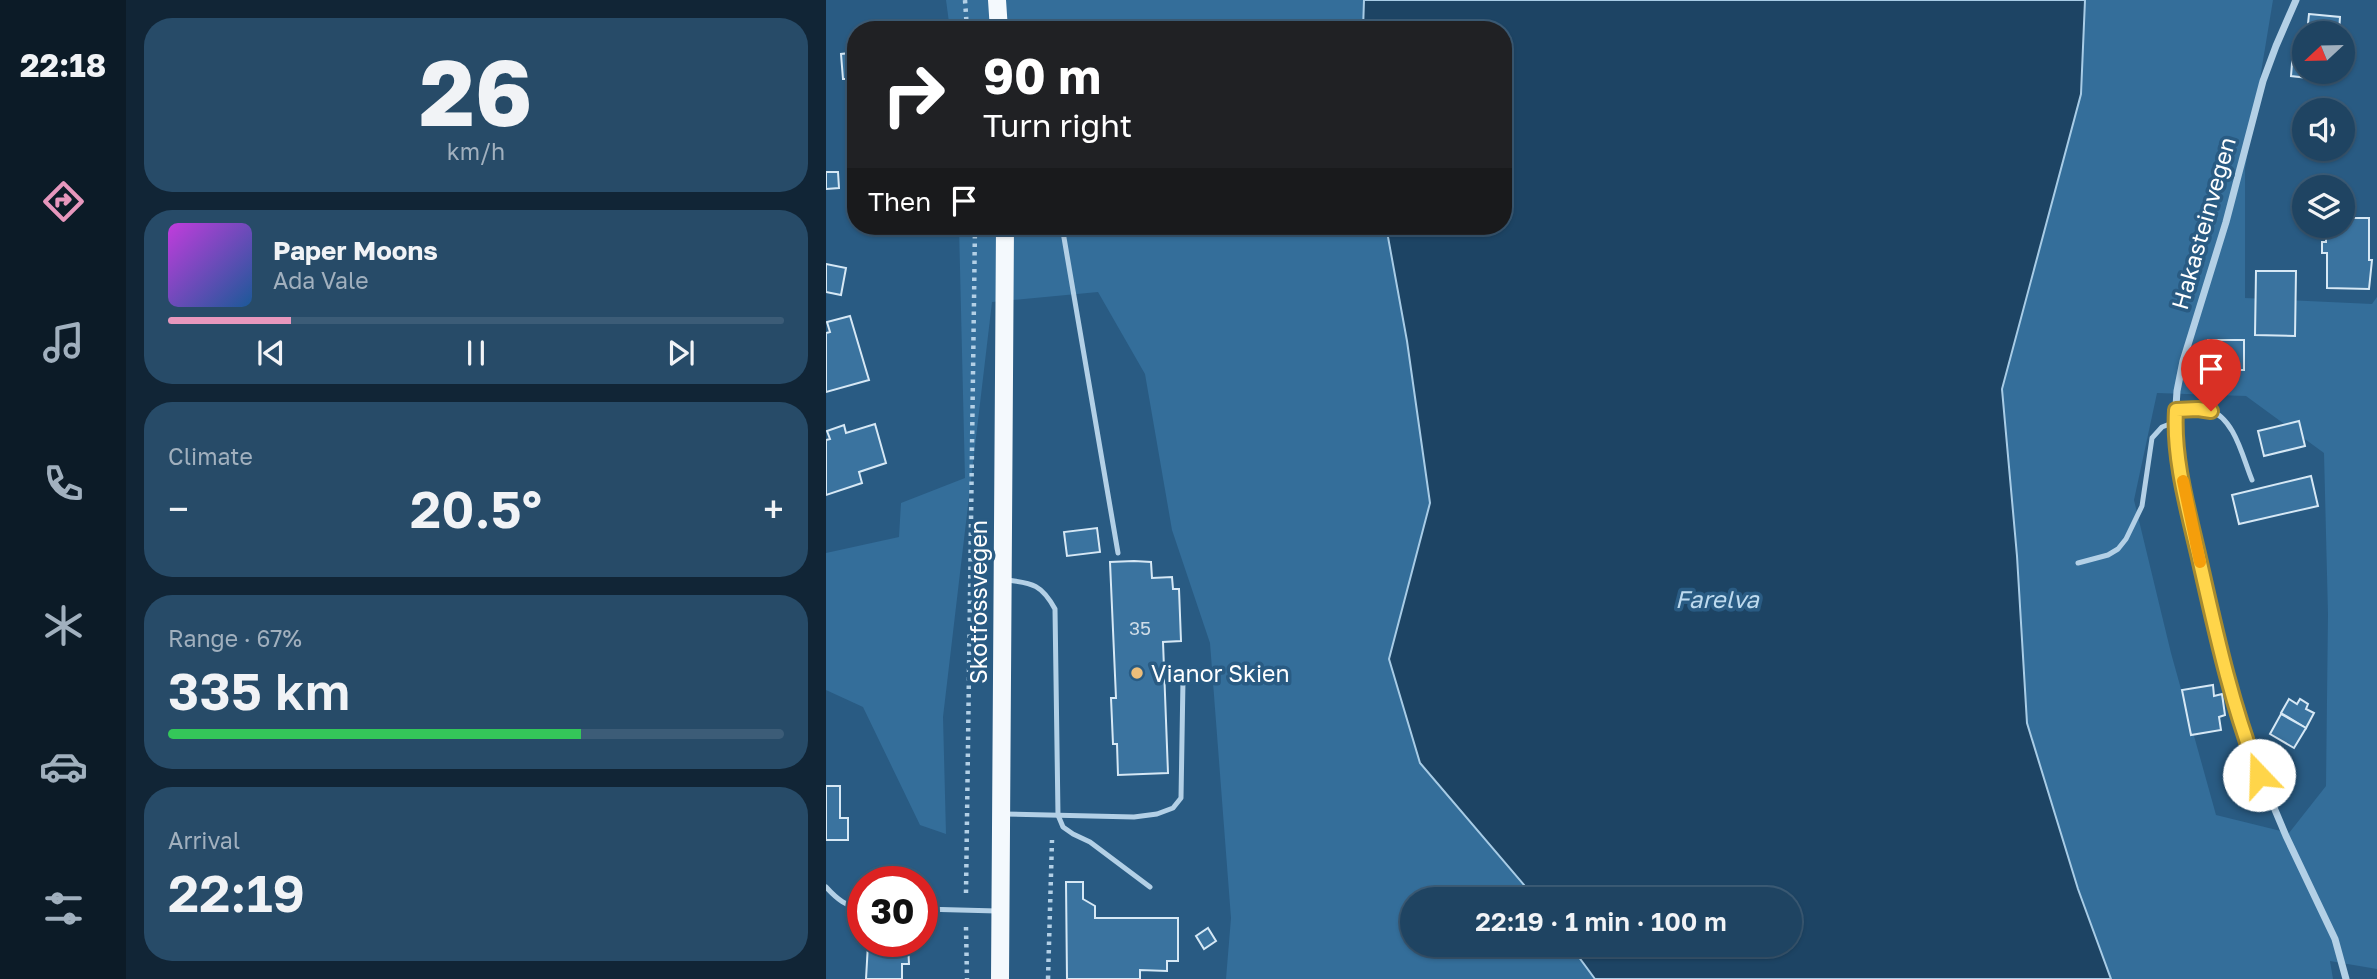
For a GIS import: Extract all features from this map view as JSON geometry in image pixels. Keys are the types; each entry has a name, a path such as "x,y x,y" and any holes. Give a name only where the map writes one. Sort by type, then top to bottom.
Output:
{"main road":[{"path":"997,0 998,21"},
{"name":"Skotfossvegen","path":"1000,979 1005,235"}],"street":[{"name":"Hakasteinvegen","path":"2296,0 2263,81 2226,222 2183,361 2175,422 2189,515 2240,727 2286,836 2335,939 2346,979"}],"lane":[{"path":"1064,235 1118,553"},
{"path":"2176,410 2198,409 2211,411 2222,417 2232,432 2252,481"},
{"path":"2078,563 2109,555 2126,539 2142,506 2152,438 2162,427 2175,422"},
{"path":"1003,579 1027,582 1039,587 1046,593 1055,609 1055,815 1063,827 1090,842 1150,887"},
{"path":"1001,814 1133,817 1157,814 1173,808 1181,798 1183,680"},
{"path":"826,887 847,905"},
{"path":"938,909 1000,911"}],"path":[{"path":"965,0 966,21"},
{"path":"967,979 975,235"},
{"path":"1048,979 1055,815"}],"shaded area":[{"path":"946,0 1364,0 1363,21 949,21"},
{"path":"2085,0 2273,0 2245,169 2245,298 2372,304 2377,297 2377,969 2330,961 2333,979 2111,979 2078,889 2027,723 2017,556 2002,389 2081,94","holes":["2157,393 2246,396 2324,453 2328,614 2326,786 2289,833 2216,815 2171,653 2134,500"]},
{"path":"959,235 1388,235 1407,341 1430,503 1389,659 1529,887 1400,887 1400,957 1579,957 1595,979 1226,979 1231,918 1210,643 1172,530 1145,374 1098,292 992,302 943,717 946,834 920,825 863,707 826,690 826,553 899,537 901,503 965,478"}],"water":[{"name":"Farelva","path":"1364,0 2085,0 2081,94 2002,389 2017,556 2027,723 2078,889 2111,979 1595,979 1579,957 1802,957 1802,887 1526,887 1420,763 1389,659 1430,503 1407,341 1388,235 1512,235 1512,21 1363,21"}],"building":[{"path":"2309,14 2340,17 2340,21 2308,21"},
{"path":"847,53 847,79 843,79 841,54"},
{"path":"826,172 838,172 839,188 826,189"},
{"path":"2355,218 2369,218 2369,260 2372,260 2369,289 2327,288 2327,253 2322,253 2322,242 2326,242 2326,238 2355,238"},
{"path":"826,264 846,268 841,295 826,292"},
{"path":"2256,271 2296,271 2295,336 2255,335"},
{"path":"850,316 869,380 826,392 826,333 830,332 827,322"},
{"path":"2208,340 2244,340 2244,370 2208,370"},
{"path":"2299,421 2305,446 2264,456 2258,431"},
{"path":"875,424 886,463 859,472 862,483 826,495 826,440 830,439 827,431 844,425 846,433"},
{"path":"2311,476 2318,506 2239,524 2232,495"},
{"path":"1097,528 1100,552 1067,556 1064,532"},
{"path":"1110,562 1151,562 1152,578 1172,577 1173,589 1179,589 1181,641 1163,642 1168,773 1118,775 1117,744 1113,744 1111,698 1116,698"},
{"path":"2213,685 2214,696 2222,694 2225,715 2219,717 2221,730 2191,735 2182,690"},
{"path":"2289,699 2297,704 2300,699 2308,704 2306,709 2314,713 2306,728 2281,713"},
{"path":"2281,714 2306,728 2294,748 2270,734"},
{"path":"826,786 840,786 840,818 848,818 848,840 826,840"},
{"path":"1066,882 1083,882 1083,899 1095,906 1095,918 1178,918 1178,961 1167,961 1167,971 1140,970 1140,979 1067,979"},
{"path":"1208,928 1216,941 1204,949 1196,936"},
{"path":"867,957 909,957 909,964 902,964 902,979 866,979"}],"slow traffic":[{"path":"2183,481 2200,562"}],"place":[{"name":"Vianor Skien","path":"1137,673"}],"route":[{"path":"2211,411 2176,410 2178,455 2227,681 2240,727 2259,775"}]}
